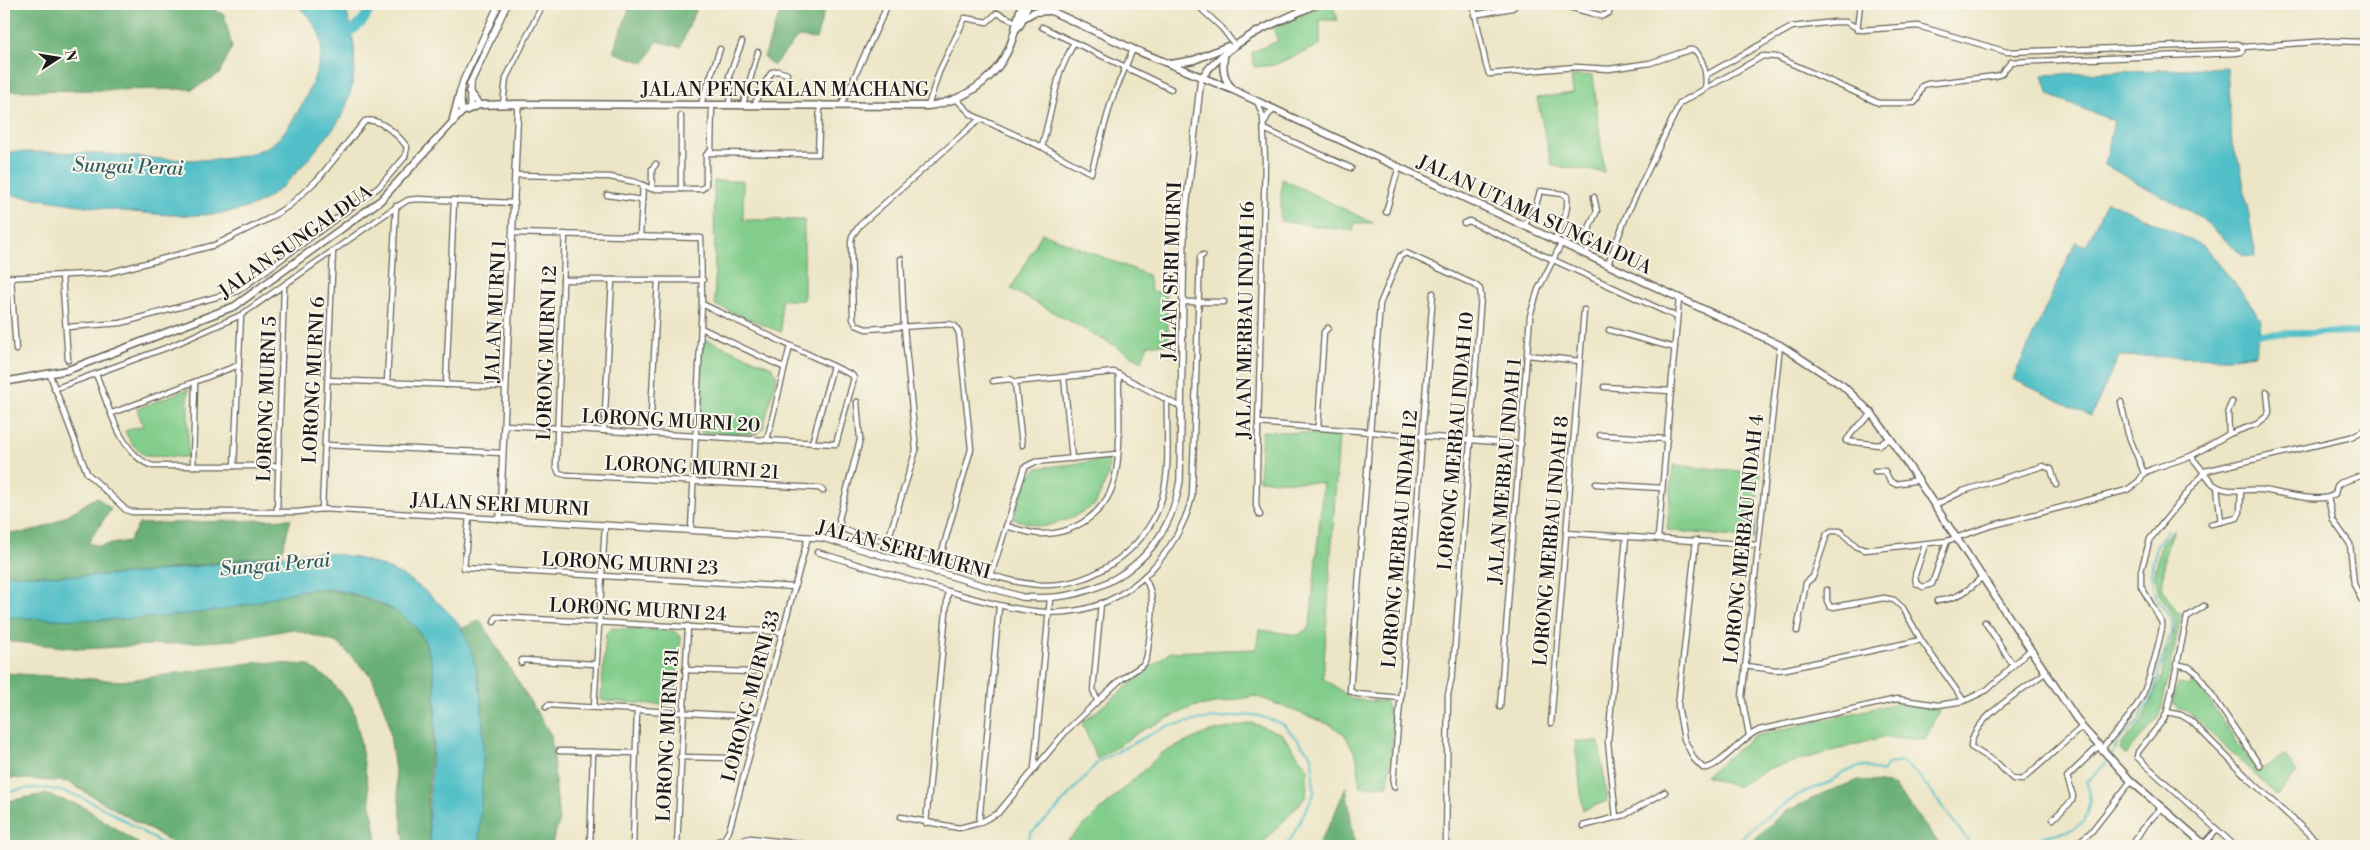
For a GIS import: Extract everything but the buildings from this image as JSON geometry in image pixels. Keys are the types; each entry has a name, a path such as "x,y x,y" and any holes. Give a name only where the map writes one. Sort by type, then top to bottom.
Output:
{"main road":[{"name":"JALAN PENGKALAN MACHANG","path":"1019,20 1022,4"},
{"name":"JALAN PENGKALAN MACHANG","path":"518,104 842,104 928,106 957,100 978,87 991,74 1007,51 1019,20 1028,4"},
{"name":"JALAN UTAMA SUNGAI DUA","path":"1036,4 1133,49 1256,100 1399,166 1560,244 1608,264 1780,345 1843,386 1872,414 1890,438 1957,536 2082,727 2131,781 2205,845"},
{"path":"1019,20 1034,12 1050,11 1047,4"},
{"path":"1170,65 1194,60 1234,44 1317,4"},
{"path":"1201,78 1225,51 1234,44"},
{"path":"1225,51 1223,62 1224,75 1234,90"},
{"path":"453,120 460,92"},
{"path":"469,92 479,105"},
{"name":"JALAN SUNGAI DUA","path":"4,382 68,370 234,306 386,195 462,112 479,105 518,104"}],"street":[{"path":"462,112 460,92 499,4"},
{"path":"470,108 469,92 474,74 507,4"},
{"path":"503,104 506,78 543,4"},
{"path":"842,104 888,4"},
{"path":"1196,4 1222,28 1234,44"},
{"path":"1472,4 1489,74 1576,67 1609,70 1650,63 1689,50 1695,50 1699,55 1706,76 1705,88"},
{"path":"1474,15 1512,8 1516,4"},
{"path":"1558,4 1602,16 1609,13 1610,4"},
{"path":"1857,30 1860,4"},
{"path":"928,106 939,72 965,18 987,22 997,13 1019,20"},
{"path":"1706,76 1792,27 1846,22 1857,30 1913,26 2007,52 2238,44 2243,47 2330,41 2366,42"},
{"path":"1042,27 1171,88"},
{"path":"729,104 731,86 729,76 742,42"},
{"path":"1042,147 1060,72 1074,42"},
{"path":"1608,264 1627,214 1680,103 1752,60 1769,56 1879,104 1904,104 1917,100 1922,86 1927,84 1996,76 2001,74 2011,62 2242,52 2243,47"},
{"path":"701,104 720,48"},
{"path":"957,100 963,108 980,119 1042,147 1091,173 1112,99 1133,49"},
{"path":"742,104 758,52"},
{"path":"755,104 760,90 772,72 778,71 788,74"},
{"name":"JALAN SERI MURNI","path":"54,389 87,474 126,510 136,512 313,512 322,509 808,537 835,542 1022,597 1050,599 1078,595 1104,586 1139,562 1160,536 1178,494 1185,211 1201,78"},
{"name":"JALAN MERBAU INDAH 16","path":"1256,100 1262,113 1264,128 1256,506 1260,515"},
{"name":"JALAN MURNI 1","path":"500,519 518,104"},
{"path":"516,175 610,177 652,189 705,187 708,153 710,150 712,104"},
{"path":"708,153 818,154 820,104"},
{"path":"1275,109 1268,115 1264,128 1351,168"},
{"path":"681,116 681,189"},
{"path":"936,572 971,449 959,333 955,326 939,324 866,329 859,327 854,322 852,236 860,225 980,119"},
{"path":"4,278 108,273 215,245 268,219 290,205 319,178 365,121 372,120 381,124 405,145 408,150 405,157 379,187 238,291 120,323 66,327"},
{"path":"652,189 652,169 656,164"},
{"path":"1386,212 1399,166"},
{"path":"640,235 643,185"},
{"path":"1524,226 1536,205 1540,191 1563,194 1567,196 1564,219 1554,241"},
{"path":"607,195 642,200"},
{"path":"1587,255 1590,226 1597,211 1594,197"},
{"path":"50,374 54,389 171,346 241,316 334,252 396,206 408,200 515,203"},
{"path":"446,385 454,200"},
{"path":"388,382 396,206"},
{"path":"1464,223 1469,220 1677,317"},
{"path":"513,233 697,236 702,241 703,280 691,530"},
{"name":"LORONG MURNI 12","path":"559,472 556,466 565,234"},
{"name":"JALAN MERBAU INDAH 1","path":"1500,708 1533,306 1560,244"},
{"name":"LORONG MURNI 6","path":"322,509 334,252"},
{"name":"LORONG MERBAU INDAH 10","path":"1371,432 1380,304 1400,256 1406,254 1475,284 1480,288 1482,296 1451,684 1448,694 1446,846"},
{"path":"817,552 999,607 1049,614 1059,614 1101,604 1128,589 1144,577 1158,563 1180,529 1192,496 1200,257 1203,255"},
{"path":"887,543 916,450 904,327 901,259"},
{"path":"62,275 68,360"},
{"path":"11,277 16,350"},
{"path":"564,280 703,280"},
{"path":"604,431 612,280"},
{"path":"650,434 658,280"},
{"path":"244,287 247,297"},
{"name":"LORONG MURNI 5","path":"277,512 284,287"},
{"path":"238,291 247,297"},
{"name":"LORONG MERBAU INDAH 12","path":"1394,787 1392,783 1401,698 1433,292"},
{"path":"1658,538 1679,298"},
{"path":"1184,302 1224,302"},
{"path":"702,304 833,366 812,443"},
{"name":"LORONG MERBAU INDAH 8","path":"1551,723 1584,310"},
{"path":"234,466 241,316"},
{"path":"701,328 783,367"},
{"path":"1318,427 1324,332 1328,328"},
{"path":"1609,330 1675,348"},
{"name":"LORONG MERBAU INDAH 4","path":"1749,735 1742,697 1780,345"},
{"path":"767,440 783,367 790,346"},
{"path":"1528,355 1580,361"},
{"path":"112,413 239,365"},
{"name":"LORONG MURNI 20","path":"505,425 836,444 854,378 852,374 833,366"},
{"path":"96,374 125,444 144,463 153,466 278,466"},
{"path":"993,381 1010,379 1016,382 1118,374 1181,407"},
{"path":"1006,526 1030,533 1051,534 1083,522 1100,509 1116,475 1118,454 1118,374"},
{"path":"1064,377 1072,458"},
{"path":"328,380 506,388"},
{"path":"192,466 195,382"},
{"path":"1016,382 1022,445"},
{"path":"1604,387 1671,391"},
{"path":"1798,631 1806,583 1813,577 1827,534 1831,531 1840,531 1857,547 1865,550 1925,545 1947,541 1957,536 2133,487 2144,473 2191,456 2229,434 2258,424 2267,416 2269,407 2267,392"},
{"path":"857,402 860,440 838,519 844,529 991,575 1018,582 1045,585 1085,577 1105,568 1119,560 1142,536 1162,499 1166,474 1167,400"},
{"path":"2121,402 2128,434 2144,473"},
{"path":"2229,434 2228,411 2232,402"},
{"path":"1872,414 1855,428 1846,441 1879,445 1890,438"},
{"path":"1258,422 1521,444"},
{"path":"2053,819 2072,801 2073,796 2067,778 2100,748 2128,717 2142,696 2152,670 2162,623 2146,597 2139,581 2146,552 2150,540 2205,471 2351,437 2366,430"},
{"path":"1371,432 1350,691 1357,694 1401,698"},
{"path":"1600,435 1667,440"},
{"path":"325,445 504,453"},
{"path":"991,575 1025,467 1035,462 1118,454"},
{"path":"2191,456 2217,487 2221,522"},
{"path":"1935,505 1963,491 2043,466 2051,469 2056,485"},
{"path":"1875,471 1885,471 1890,481 1895,484 1919,480"},
{"name":"LORONG MURNI 21","path":"559,472 566,475 819,488 823,491"},
{"path":"2217,487 2240,491 2263,490 2285,495 2328,498 2335,494 2340,483 2366,474"},
{"path":"1596,484 1662,488"},
{"path":"2211,524 2234,520 2239,515 2240,491"},
{"path":"2328,498 2333,520 2350,544 2354,584 2360,599 2366,604"},
{"name":"LORONG MURNI 23","path":"469,517 464,568 795,587"},
{"path":"594,707 605,525"},
{"path":"1566,533 1758,545"},
{"name":"LORONG MURNI 33","path":"703,846 724,839 729,831 808,537"},
{"path":"1616,817 1608,742 1626,537"},
{"path":"1696,540 1679,717 1684,739 1694,759 1699,766 1706,769 1713,766 1749,735 1759,730 1896,699 1938,705 1964,701 1987,690 2030,650"},
{"path":"1925,545 1915,574 1916,584 1923,587 1932,584 1947,541"},
{"path":"1937,601 1949,600 1962,595 1982,576"},
{"path":"901,818 959,828 979,823 1003,809 1067,730 1097,700 1144,664 1147,656 1153,596 1144,577"},
{"path":"1827,590 1827,601 1830,607 1884,598 1894,600 1902,608 1921,640 1964,701"},
{"path":"926,823 948,591"},
{"path":"1034,770 1050,599"},
{"path":"1097,700 1093,690 1101,604"},
{"path":"2204,606 2187,617 2167,712 2138,752 2138,760 2235,846"},
{"path":"979,823 978,817 999,607"},
{"name":"LORONG MURNI 24","path":"494,622 496,617 783,632"},
{"path":"1985,622 2013,665"},
{"name":"LORONG MURNI 31","path":"677,846 682,712 688,626"},
{"path":"1745,666 1776,670 1786,669 1921,640"},
{"path":"521,663 522,660 596,664"},
{"path":"2176,664 2195,671 2260,766"},
{"path":"685,670 753,672"},
{"path":"2045,673 2005,702 1980,724 1971,742 1971,747 1998,764 2013,779 2022,780 2082,727"},
{"path":"546,707 548,705 594,707 760,717"},
{"path":"633,846 637,710"},
{"path":"2167,712 2181,715 2191,721 2247,777 2322,846"},
{"path":"559,751 636,753"},
{"path":"590,846 593,752"},
{"path":"680,757 730,758"},
{"path":"2074,846 2091,832 2131,781"},
{"path":"1583,826 1626,815 1666,792"},
{"path":"2132,846 2142,829 2162,807"},
{"path":"2205,845 2217,830"},
{"path":"722,846 750,838 820,846"}],"green space":[{"path":"4,4 205,4 224,15 232,47 219,74 193,89 4,91"},
{"path":"631,4 698,4 680,47 657,41 645,63 613,52"},
{"path":"770,4 826,4 816,39 798,37 773,66 764,57 780,12"},
{"path":"1326,4 1332,4 1338,20 1320,20 1320,45 1274,65 1254,67 1252,52 1278,41 1273,28"},
{"path":"1593,75 1604,172 1552,166 1537,98 1573,93 1571,76"},
{"path":"1282,179 1373,223 1355,223 1353,231 1280,221"},
{"path":"714,181 743,181 743,220 804,220 804,300 781,300 781,332 715,305"},
{"path":"1042,233 1148,275 1151,291 1166,293 1169,344 1148,344 1142,361 1011,289"},
{"path":"708,340 772,367 777,376 763,428 756,434 702,433 697,427 702,343"},
{"path":"188,389 188,457 145,456 131,443 125,431 143,426 137,409"},
{"path":"1262,431 1339,435 1323,678 1354,700 1385,701 1389,711 1392,731 1388,785 1360,787 1357,757 1345,735 1331,725 1256,696 1192,707 1141,731 1097,759 1082,723 1170,652 1256,649 1259,630 1299,635 1310,626 1323,483 1259,480"},
{"path":"1109,460 1108,476 1095,505 1067,520 1042,527 1013,519 1026,479 1038,468"},
{"path":"1673,465 1760,473 1754,539 1667,530"},
{"path":"97,497 111,509 88,543 100,546 129,541 139,524 291,519 281,554 132,574 73,576 4,574 4,531 16,533 29,532 41,528 64,517"},
{"path":"2174,529 2166,551 2162,589 2177,612 2182,613 2160,715 2126,755 2120,749 2122,744 2143,720 2162,676 2166,653 2173,637 2175,624 2173,616 2159,594 2155,575 2161,543"},
{"path":"311,589 346,593 393,610 414,625 424,641 431,660 435,704 428,796 428,825 431,846 405,846 388,719 372,677 338,643 292,629 235,640 84,649 4,641 4,617 107,620 151,617"},
{"path":"480,620 551,735 559,822 551,846 479,846 483,747 482,707 477,673 461,629"},
{"path":"612,628 674,631 681,637 676,700 669,705 603,701 601,698 606,634"},
{"path":"258,662 308,665 330,680 352,706 358,728 378,846 178,846 68,782 10,778 4,782 4,673 122,681"},
{"path":"2192,675 2257,772 2285,755 2297,773 2277,796 2188,711 2178,709 2173,702 2177,684 2189,686"},
{"path":"1897,703 1939,710 1925,740 1883,737 1768,769 1737,787 1705,776 1754,736"},
{"path":"1252,723 1282,734 1308,769 1306,797 1260,846 1062,846 1162,753 1206,733"},
{"path":"1575,741 1599,742 1607,801 1583,810"},
{"path":"1859,780 1894,785 1941,846 1747,846 1783,813 1826,792"},
{"path":"1346,786 1355,846 1317,846 1332,820"},
{"path":"44,794 82,806 142,846 4,846 4,802"}],"water":[{"name":"Sungai Perai","path":"296,4 343,4 353,36 354,70 352,88 340,119 330,133 292,177 266,199 241,209 211,214 176,215 139,213 4,194 4,152 88,153 208,160 233,158 254,153 272,144 290,124 306,97 320,57 321,39 318,31 313,22"},
{"path":"2227,67 2232,145 2240,164 2256,257 2243,256 2200,217 2105,165 2114,121 2049,95 2043,75"},
{"path":"2107,201 2204,246 2245,296 2261,321 2255,354 2228,358 2119,356 2091,416 2013,379 2076,242 2086,246"},
{"name":"Sungai Perai","path":"317,552 365,560 409,579 446,610 462,630 472,654 482,707 483,764 479,846 431,846 429,795 435,714 435,687 432,663 424,640 417,629 407,619 382,604 353,594 317,589 297,591 226,609 166,617 97,620 4,617 4,574 99,576 130,574 270,556"}],"waterway":[{"path":"341,35 361,23 367,15 371,4"},
{"path":"2250,334 2366,332"},
{"path":"2112,757 2118,741 2140,719 2154,692 2167,642 2172,634 2172,620 2155,596 2151,574 2156,546 2168,530"},
{"path":"1026,846 1031,833 1055,811 1099,761 1167,726 1205,719 1256,715 1283,724 1312,756 1314,794 1291,839 1284,846"},
{"path":"1731,846 1758,823 1801,793 1831,782 1843,772 1863,766 1882,772 1888,764 1902,762 1918,775 1972,846"},
{"path":"2034,846 2043,836 2068,831 2084,822 2090,802 2087,782 2106,763"},
{"path":"4,794 26,788 47,788 68,793 109,811 166,846"}]}
